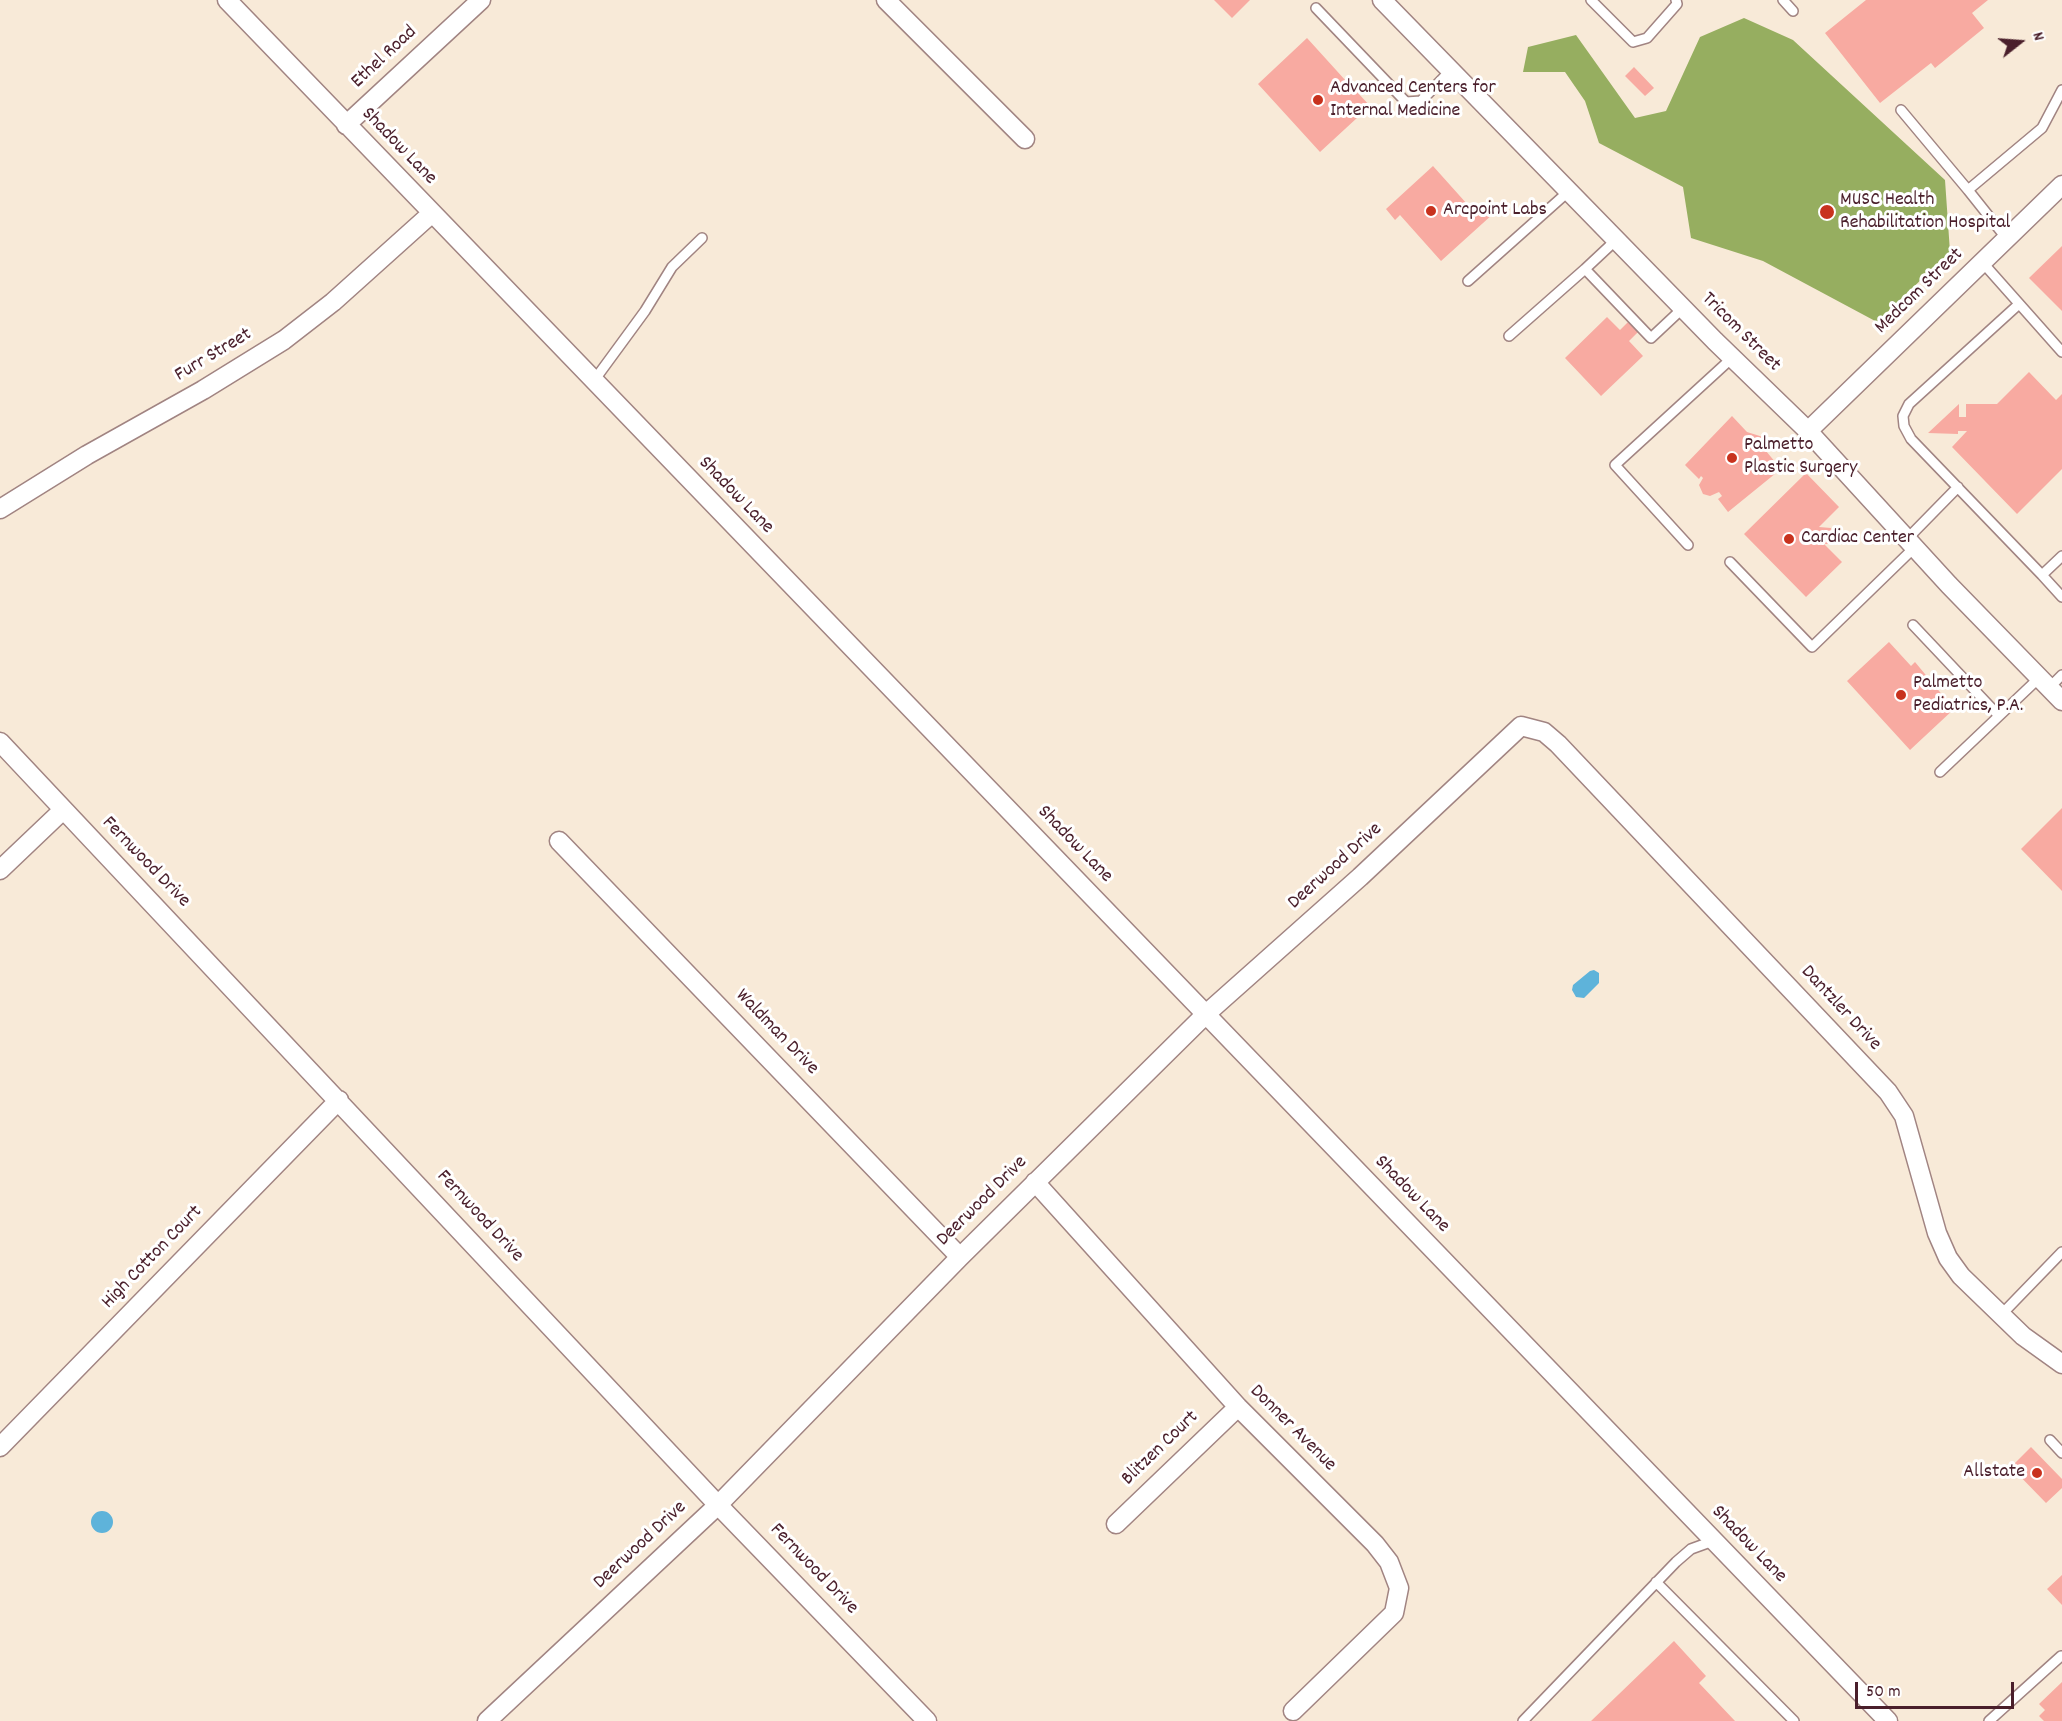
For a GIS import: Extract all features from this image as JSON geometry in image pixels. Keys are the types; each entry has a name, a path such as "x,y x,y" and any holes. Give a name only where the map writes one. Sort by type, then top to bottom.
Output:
{"street":[{"name":"Shadow Lane","path":"226,0 1888,1721"},
{"name":"Ethel Road","path":"346,125 482,0"},
{"path":"886,0 1025,139"},
{"name":"Tricom Street","path":"1386,1 1616,240 1732,358 1808,431 1912,542 2050,680 2062,701"},
{"name":"Medcom Street","path":"1808,431 2062,185"},
{"name":"Furr Street","path":"0,509 87,455 204,390 284,340 333,302 431,214"},
{"name":"Deerwood Drive","path":"488,1721 718,1505 960,1257 1206,1014 1360,877 1521,726"},
{"name":"Dantzler Drive","path":"1521,726 1544,732 1558,744 1888,1092 1904,1116 1937,1233 1948,1258 1961,1276 2001,1315 2024,1336 2062,1363"},
{"name":"Fernwood Drive","path":"0,742 718,1505 927,1721"},
{"path":"0,870 63,810"},
{"name":"Waldman Drive","path":"559,841 960,1257"},
{"name":"High Cotton Court","path":"0,1447 339,1100"},
{"name":"Donner Avenue","path":"1035,1182 1238,1407 1375,1544 1389,1562 1399,1588 1394,1613 1293,1711"},
{"name":"Blitzen Court","path":"1116,1524 1238,1407"}],"lane":[{"path":"1591,0 1633,42 1647,38 1677,4 1676,0"},
{"path":"1783,0 1793,11"},
{"path":"1316,8 1406,102 1421,101 1451,70"},
{"path":"1968,190 2042,128 2062,90"},
{"path":"1901,110 2007,239"},
{"path":"1468,281 1569,191"},
{"path":"593,382 645,311 672,267 702,238"},
{"path":"1509,336 1616,240"},
{"path":"1983,263 2062,352"},
{"path":"1585,269 1652,338 1683,308"},
{"path":"2019,304 1909,404 1903,416 1904,426 1911,439 2062,597"},
{"path":"1688,545 1615,465 1732,358"},
{"path":"1730,562 1812,647 1912,542 1958,487"},
{"path":"2042,575 2062,556"},
{"path":"1913,625 1999,716"},
{"path":"1940,772 1999,716 2050,680"},
{"path":"2001,1315 2062,1252"},
{"path":"2050,1440 2062,1453"},
{"path":"1523,1721 1656,1581 1690,1549 1713,1541"},
{"path":"1656,1581 1794,1721"},
{"path":"1989,1721 2061,1656"}],"green space":[{"path":"1744,18 1793,40 1945,180 1950,252 1877,322 1763,261 1691,238 1683,187 1599,143 1585,101 1565,72 1523,72 1528,47 1576,35 1635,118 1666,111 1700,37"}],"water":[{"path":"1594,970 1599,973 1599,983 1584,998 1576,997 1572,990 1573,985"},
{"path":"98,1511 106,1511 113,1518 113,1526 106,1533 98,1533 91,1526 91,1518"}],"building":[{"path":"1214,0 1250,0 1232,18"},
{"path":"1866,0 1988,0 1972,13 1984,28 1935,68 1931,63 1880,103 1825,33"},
{"name":"Advanced Centers for Internal Medicine","path":"1307,38 1346,81 1350,77 1361,90 1358,93 1370,106 1320,152 1258,84"},
{"path":"1634,67 1654,88 1645,96 1625,76"},
{"name":"Arcpoint Labs","path":"1433,166 1476,214 1493,214 1441,261 1400,215 1395,220 1386,209"},
{"path":"2062,246 2062,311 2029,278"},
{"path":"1607,317 1620,330 1630,320 1640,330 1629,341 1643,356 1601,396 1565,358"},
{"path":"2029,372 2056,400 2062,394 2062,469 2017,514 1952,447 1967,431 1958,431 1958,434 1928,433 1959,404 1959,417 1966,417 1966,404 1997,404"},
{"name":"Palmetto Plastic Surgery","path":"1732,416 1747,432 1763,437 1766,441 1766,451 1781,469 1728,512 1718,499 1722,496 1719,492 1710,496 1703,494 1699,485 1703,478 1701,476 1699,479 1685,465"},
{"name":"Cardiac Center","path":"1806,473 1839,507 1819,527 1831,528 1830,544 1824,544 1842,562 1806,597 1744,534"},
{"name":"Palmetto Pediatrics, P.A.","path":"1889,642 1911,666 1915,662 1954,709 1910,750 1847,681"},
{"path":"2062,808 2062,891 2021,849"},
{"name":"Allstate","path":"2031,1447 2062,1479 2062,1488 2046,1503 2011,1467"},
{"path":"2062,1575 2062,1605 2047,1589"},
{"path":"1674,1641 1706,1676 1699,1683 1735,1721 1591,1721"},
{"path":"2062,1682 2062,1721 2044,1721 2039,1716 2045,1710 2039,1704"}],"place":[{"name":"Advanced Centers for Internal Medicine","path":"1318,100"},
{"name":"Arcpoint Labs","path":"1431,211"},
{"name":"MUSC Health Rehabilitation Hospital","path":"1827,212"},
{"name":"Palmetto Plastic Surgery","path":"1732,458"},
{"name":"Cardiac Center","path":"1789,539"},
{"name":"Palmetto Pediatrics, P.A.","path":"1901,695"},
{"name":"Allstate","path":"2037,1473"}]}
